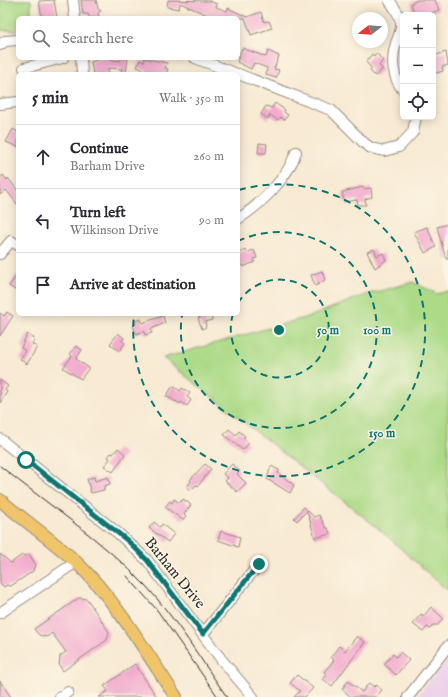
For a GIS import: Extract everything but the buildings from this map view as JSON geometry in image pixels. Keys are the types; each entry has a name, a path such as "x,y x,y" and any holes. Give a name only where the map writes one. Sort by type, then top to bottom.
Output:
{"main road":[{"path":"0,500 76,562 112,603 176,697"}],"street":[{"path":"73,0 75,16"},
{"path":"389,0 396,10 400,21 401,29 393,53 393,67 400,86"},
{"path":"0,41 16,43"},
{"path":"21,60 24,71 57,60"},
{"path":"81,60 82,72"},
{"path":"200,60 233,72"},
{"path":"240,75 331,110 371,148 384,151 399,147 413,132 415,120"},
{"path":"0,104 16,102"},
{"path":"240,218 250,212 269,194 281,179 296,152"},
{"path":"0,254 10,241 16,244"},
{"name":"Barham Drive","path":"0,439 128,541 147,560 221,660 253,697"},
{"path":"0,612 76,562"},
{"path":"203,634 259,564"},
{"path":"408,697 448,646"}],"shaded area":[{"path":"448,658 448,697 417,697"}],"green space":[{"path":"0,0 31,0 31,16 16,16 16,31 0,30"},
{"path":"413,282 437,294 448,291 448,591 379,529 163,358 311,316 365,295"}],"tram line":[{"path":"0,466 94,539 146,586 178,626 227,697"},
{"path":"127,576 157,610 218,697"}],"route":[{"path":"26,460 128,541 147,560 203,634 259,564"}]}
